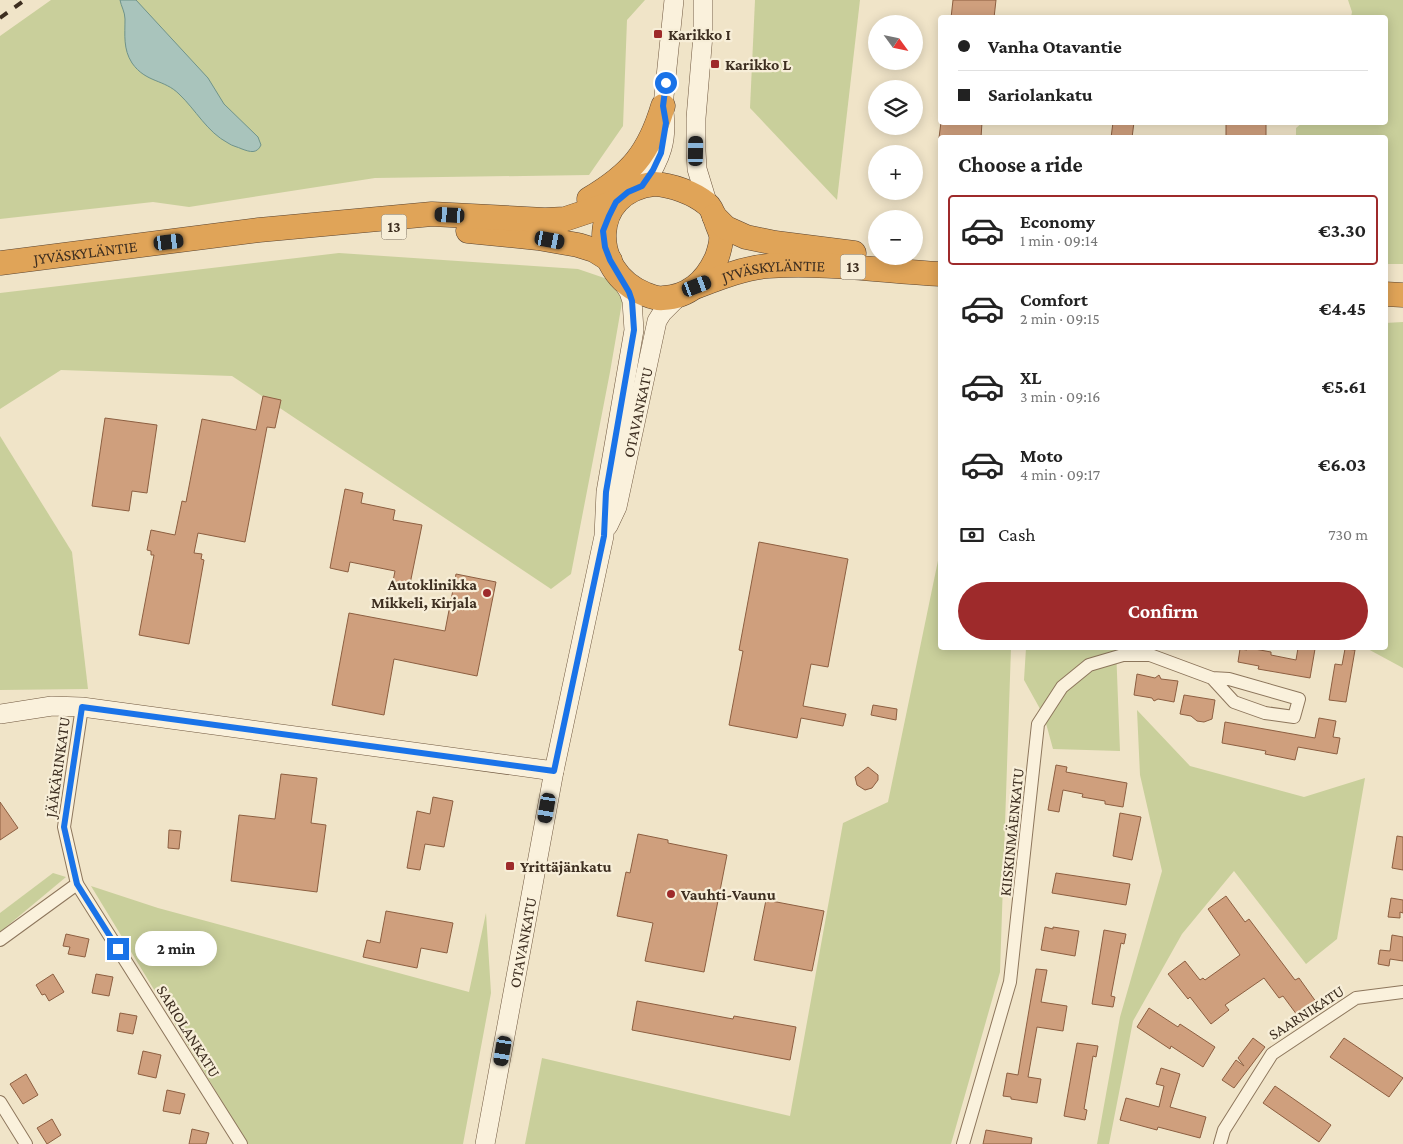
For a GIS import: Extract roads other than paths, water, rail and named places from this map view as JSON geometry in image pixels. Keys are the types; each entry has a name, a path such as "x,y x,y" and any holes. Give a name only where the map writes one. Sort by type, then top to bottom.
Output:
{"highway":[{"path":"523,218 566,207 588,199 609,187 640,158 650,142 663,106"},
{"name":"13","path":"616,202 628,192 642,186 664,185 681,189 711,210"},
{"path":"615,270 605,247 603,231 616,202"},
{"name":"JYVÄSKYLÄNTIE","path":"0,263 321,224 432,214 545,220 565,218 616,202"},
{"path":"689,290 711,270 719,252 721,236 711,210"},
{"name":"JYVÄSKYLÄNTIE","path":"711,210 726,228 746,237 775,243 938,265"},
{"name":"JYVÄSKYLÄNTIE","path":"321,224 466,231 538,238 578,245 594,250 615,270"},
{"name":"JYVÄSKYLÄNTIE","path":"689,290 718,278 766,266 828,266 938,274"},
{"name":"13","path":"615,270 636,291 649,296 662,299 689,290"},
{"path":"1388,294 1403,294"}],"main road":[{"path":"642,186 653,170 661,153 666,123 663,106 674,0"},
{"path":"703,0 703,35 696,118 696,151 697,169 711,210"},
{"name":"OTAVANKATU","path":"486,1144 554,771 604,536 606,492 634,330 632,301 629,292 615,270"},
{"name":"OTAVANKATU","path":"604,536 617,507 657,321 662,313 689,290"},
{"path":"0,714 52,706 82,707 554,771"}],"street":[{"name":"KIISKINMÄENKATU","path":"963,1144 1010,982 1038,724 1062,687 1089,665 1123,655 1150,655 1212,678 1228,679 1299,699 1294,717 1265,713 1234,702 1212,678"},
{"name":"JÄÄKÄRINKATU","path":"77,884 64,827 82,707"},
{"path":"0,940 77,884"},
{"name":"SARIOLANKATU","path":"77,884 241,1144"},
{"name":"SAARNIKATU","path":"1220,1144 1224,1130 1272,1054 1356,998 1403,992"},
{"path":"0,1102 26,1144"}],"water":[{"path":"120,0 136,0 208,78 224,104 258,137 261,145 257,150 253,152 231,145 214,133 173,89 149,78 137,69 127,52 125,16"}],"railway":[{"path":"0,18 25,0"}],"place":[{"name":"Karikko I","path":"658,34"},
{"name":"Karikko L","path":"715,64"},
{"name":"Autoklinikka Mikkeli, Kirjala","path":"487,593"},
{"name":"Yrittäjänkatu","path":"510,866"},
{"name":"Vauhti-Vaunu","path":"671,894"}]}
